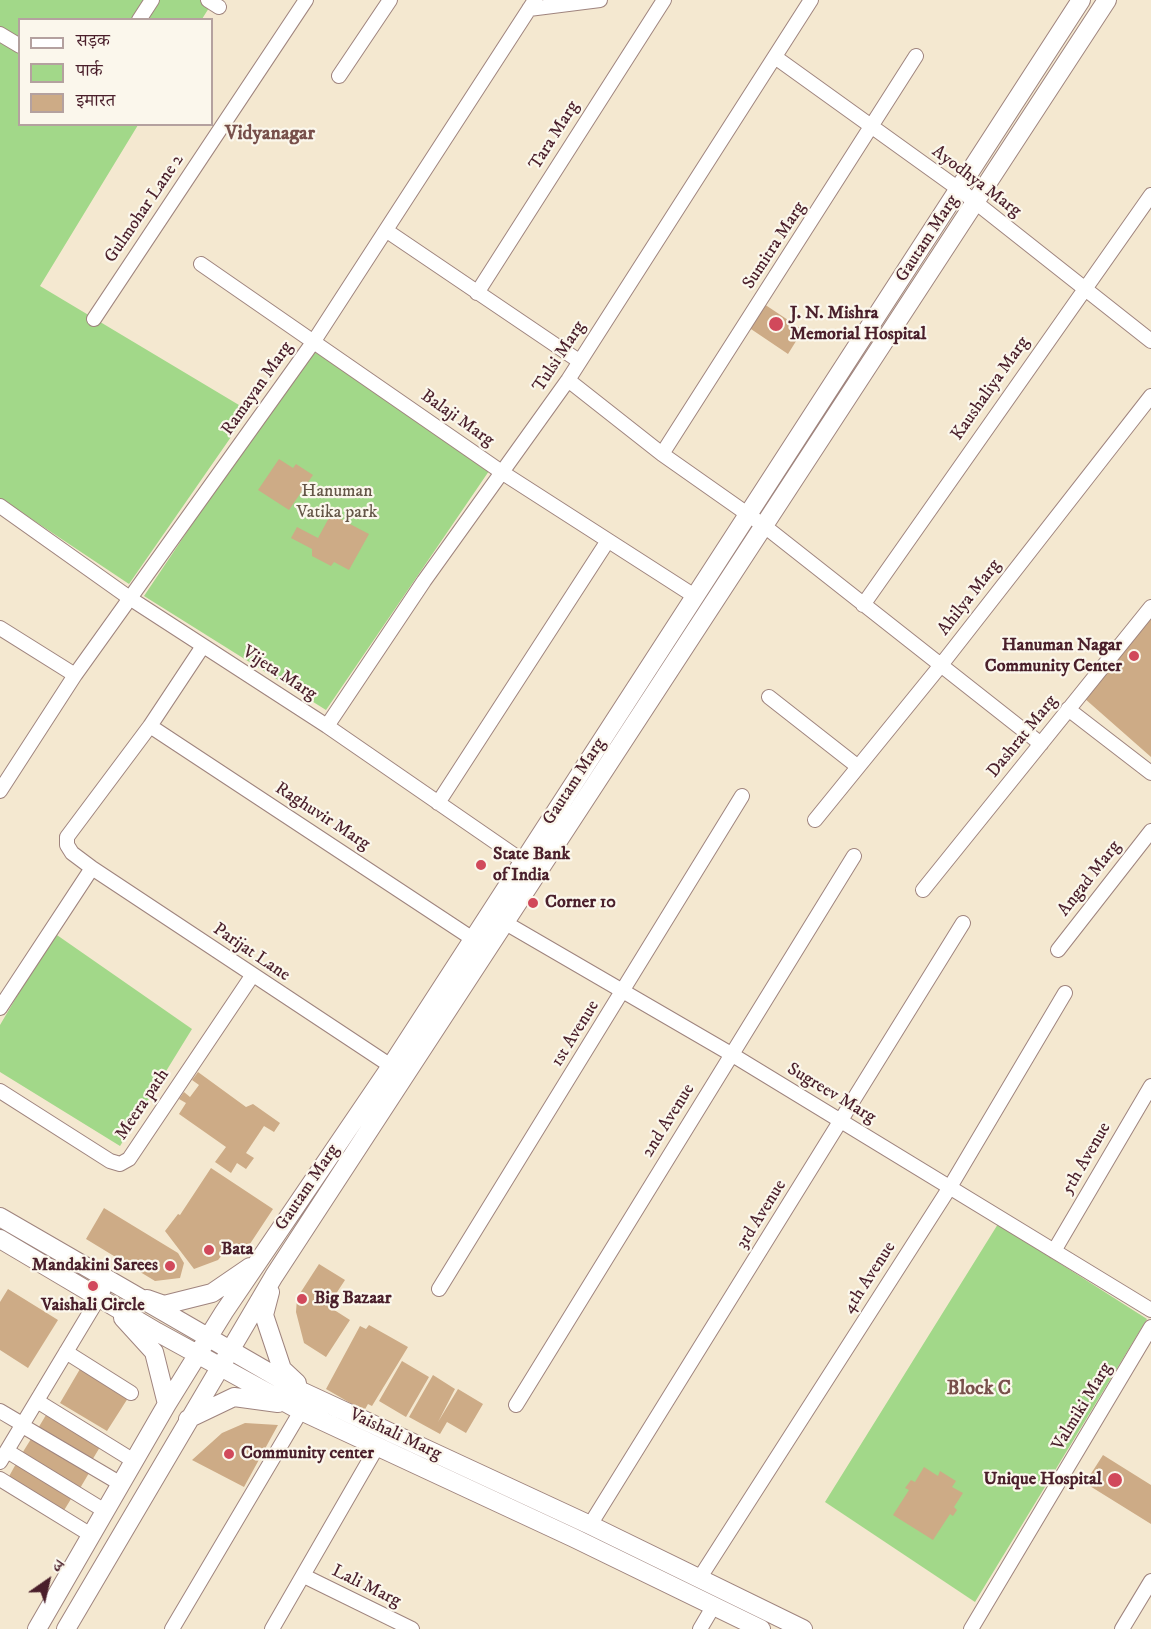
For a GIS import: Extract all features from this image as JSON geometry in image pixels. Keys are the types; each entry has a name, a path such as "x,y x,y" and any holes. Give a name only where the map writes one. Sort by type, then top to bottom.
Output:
{"street":[{"path":"140,18 152,0"},
{"name":"Gulmohar Lane 2","path":"94,319 306,0"},
{"path":"339,76 390,0"},
{"path":"532,5 600,0"},
{"name":"Tara Marg","path":"477,293 664,0"},
{"name":"Tulsi Marg","path":"327,726 424,581 568,380 811,0"},
{"name":"Gautam Marg","path":"188,1419 273,1276 498,918 967,195 1081,0"},
{"name":"Gautam Marg","path":"967,195 1107,0"},
{"name":"Ramayan Marg","path":"3,782 75,675 314,342 532,5"},
{"path":"0,34 18,45"},
{"name":"Sumitra Marg","path":"662,454 873,127 916,56"},
{"name":"Ayodhya Marg","path":"775,57 967,195 1083,290 1151,341"},
{"name":"Kaushaliya Marg","path":"863,604 1151,195"},
{"path":"387,231 579,361"},
{"name":"Balaji Marg","path":"201,264 503,473 696,597"},
{"path":"568,380 662,454 756,520 1041,744"},
{"name":"Ahilya Marg","path":"815,820 941,665 1151,396"},
{"name":"Vijeta Marg","path":"0,506 131,599 327,726 531,867"},
{"name":"Gautam Marg","path":"531,867 696,597 756,520"},
{"path":"438,803 608,542"},
{"name":"Dashrat Marg","path":"923,890 1151,607"},
{"path":"0,628 75,675"},
{"path":"150,726 202,646"},
{"path":"769,697 857,766"},
{"path":"1068,709 1151,773"},
{"name":"Parijat Lane","path":"150,726 68,837 67,845 72,853 252,976 391,1066"},
{"name":"Raghuvir Marg","path":"150,726 473,939"},
{"name":"1st Avenue","path":"439,1289 742,796"},
{"name":"Angad Marg","path":"1058,950 1151,831"},
{"name":"2nd Avenue","path":"516,1405 854,856"},
{"path":"0,1008 92,868"},
{"name":"Gautam Marg","path":"37,1629 167,1404 256,1263 391,1066 473,939 498,918"},
{"name":"Sugreev Marg","path":"498,918 622,993 731,1054 1151,1310"},
{"name":"3rd Avenue","path":"590,1525 963,923"},
{"name":"Meera path","path":"0,1091 110,1161 120,1164 129,1159 252,976"},
{"name":"4th Avenue","path":"699,1579 950,1187 1065,993"},
{"name":"5th Avenue","path":"1054,1251 1151,1086"},
{"name":"Vaishali Marg","path":"0,1217 116,1286 202,1347"},
{"name":"Vaishali Marg","path":"0,1239 106,1302 202,1347 377,1447 574,1538 760,1629"},
{"path":"105,1511 3,1457 66,1352 116,1286 164,1305 212,1293 256,1263"},
{"path":"273,1276 264,1315 282,1369 300,1404"},
{"path":"106,1302 154,1352 167,1404"},
{"name":"Valmiki Marg","path":"971,1629 1151,1327"},
{"path":"66,1352 132,1393"},
{"path":"66,1629 188,1419 234,1397 300,1404"},
{"path":"37,1401 134,1461"},
{"path":"172,1629 300,1404"},
{"name":"Vaishali Marg","path":"300,1404 385,1430 590,1525 803,1629"},
{"path":"0,1411 121,1484"},
{"path":"272,1629 385,1430"},
{"path":"0,1479 108,1557"},
{"name":"Lali Marg","path":"304,1576 402,1627"},
{"path":"1122,1629 1151,1581"},
{"path":"700,1629 722,1590"}],"green space":[{"path":"0,0 214,0 203,18 18,18 18,126 137,126 40,286 249,411 129,584 0,498"},
{"name":"Hanuman Vatika park","path":"311,347 489,471 326,710 144,596"},
{"path":"54,933 192,1029 120,1146 0,1072 0,1025"},
{"path":"998,1224 1147,1319 975,1602 825,1502"}],"building":[{"path":"761,302 803,330 788,354 745,325"},
{"path":"279,459 293,468 296,464 313,475 289,510 258,490"},
{"path":"331,514 369,534 349,570 334,562 331,566 312,556 312,549 291,538 297,527 318,538"},
{"name":"Hanuman Nagar Community Center","path":"1151,614 1151,757 1084,698"},
{"path":"198,1072 246,1107 253,1104 280,1123 274,1132 264,1126 246,1153 254,1158 246,1169 237,1163 231,1173 215,1162 226,1147 179,1114 186,1103 179,1099 184,1092 190,1097 199,1085 192,1080"},
{"path":"211,1168 273,1209 242,1256 229,1247 218,1260 194,1269 165,1231 178,1214 180,1215"},
{"path":"104,1208 178,1253 184,1263 180,1278 155,1281 86,1239"},
{"path":"319,1264 345,1280 328,1306 350,1320 326,1357 304,1343 296,1312 297,1298"},
{"path":"8,1289 58,1320 28,1368 0,1350 0,1302"},
{"path":"369,1325 408,1347 372,1406 368,1404 364,1411 326,1389 360,1326 366,1329"},
{"path":"402,1361 429,1377 406,1417 379,1401"},
{"path":"80,1369 128,1398 107,1431 60,1403"},
{"path":"433,1375 455,1389 438,1422 458,1389 483,1404 466,1433 447,1422 440,1434 409,1417"},
{"path":"46,1415 100,1447 91,1462 37,1430"},
{"name":"Community center","path":"245,1423 278,1425 244,1487 192,1460 222,1433"},
{"path":"31,1439 89,1473 79,1490 21,1455"},
{"path":"1103,1455 1151,1485 1151,1524 1085,1483"},
{"path":"17,1462 74,1494 63,1512 7,1480"},
{"path":"924,1467 938,1476 940,1471 956,1481 952,1487 963,1493 954,1507 957,1510 953,1516 950,1514 933,1540 893,1515 909,1490 905,1488 911,1480 915,1482"}],"place":[{"name":"J. N. Mishra Memorial Hospital","path":"776,324"},
{"name":"Hanuman Nagar Community Center","path":"1134,656"},
{"name":"State Bank of India","path":"481,865"},
{"name":"Corner 10","path":"533,903"},
{"name":"Bata","path":"209,1250"},
{"name":"Mandakini Sarees","path":"170,1266"},
{"name":"Vaishali Circle","path":"93,1286"},
{"name":"Big Bazaar","path":"302,1299"},
{"name":"Community center","path":"229,1454"},
{"name":"Unique Hospital","path":"1115,1480"}],"district":[{"name":"Vidyanagar","path":"270,135"},
{"name":"Block C","path":"979,1390"}]}
